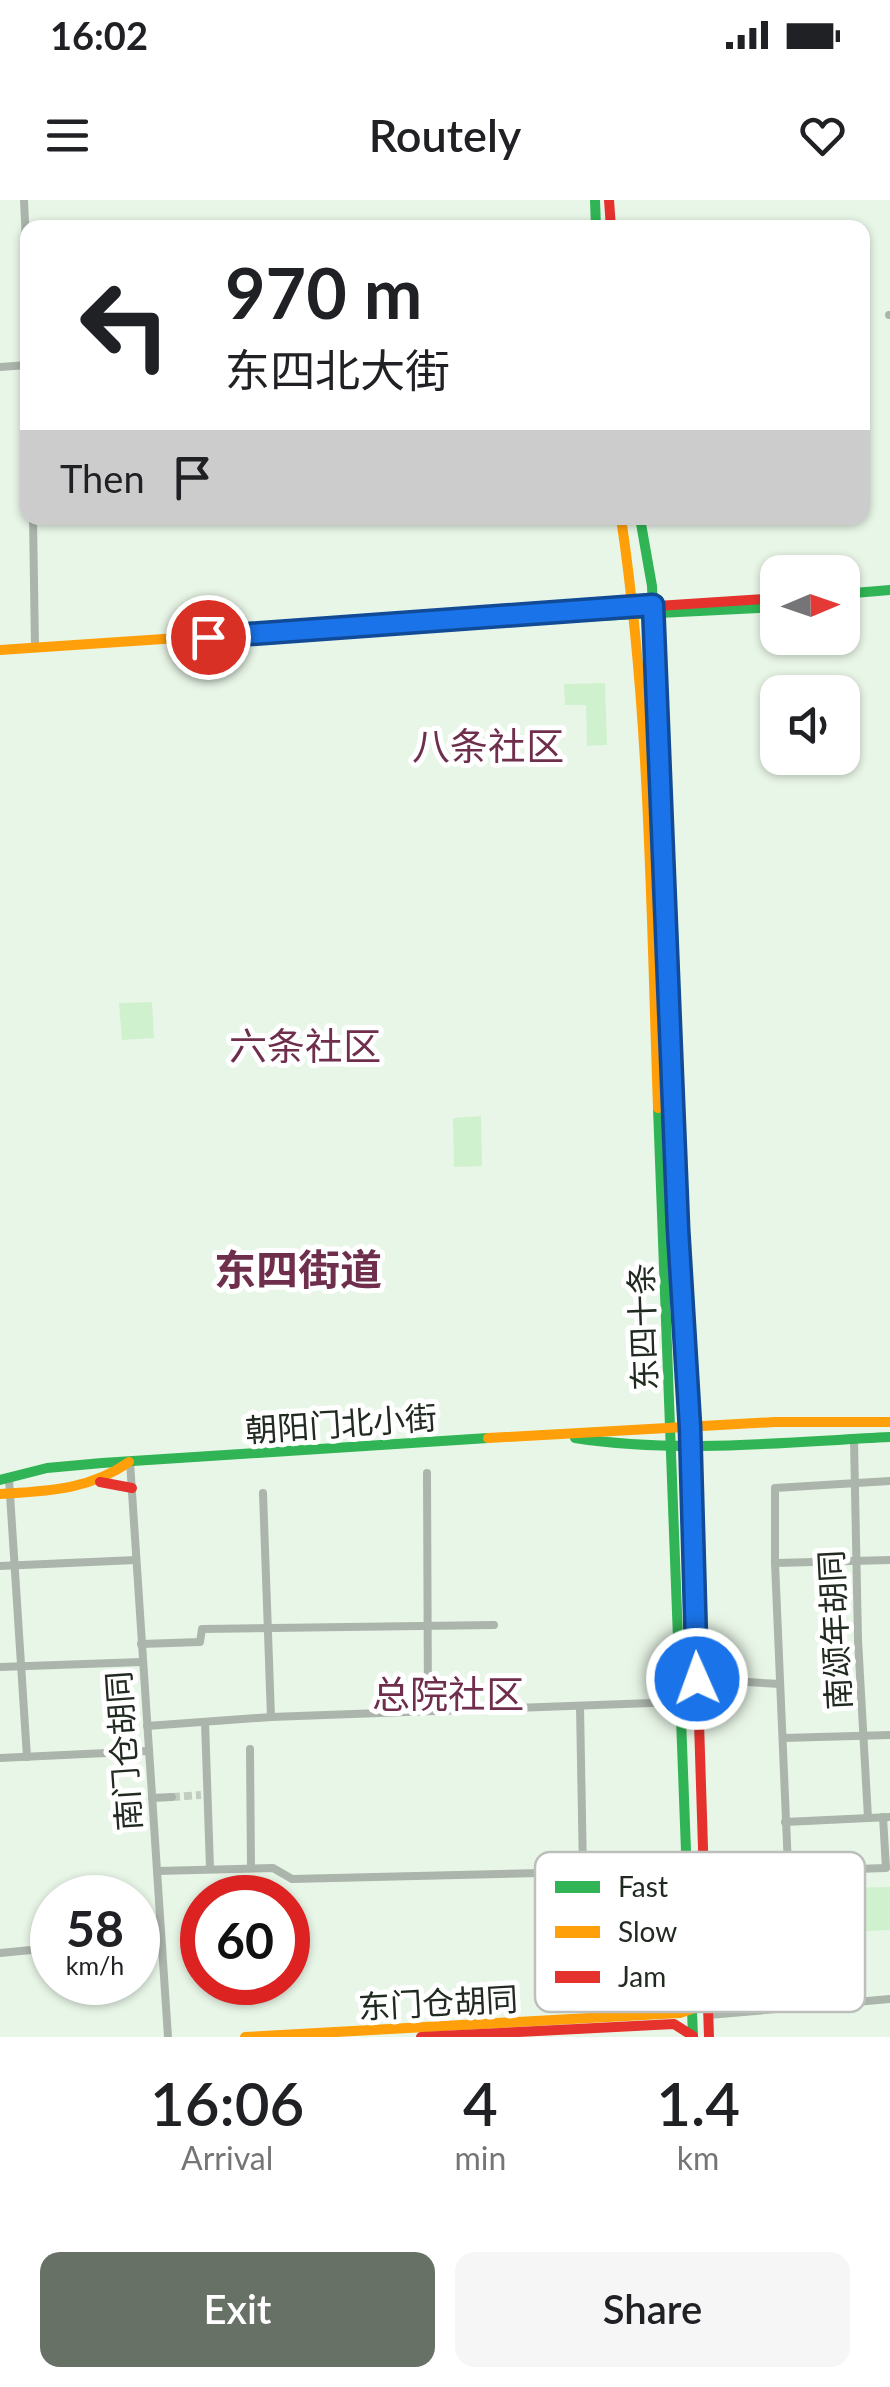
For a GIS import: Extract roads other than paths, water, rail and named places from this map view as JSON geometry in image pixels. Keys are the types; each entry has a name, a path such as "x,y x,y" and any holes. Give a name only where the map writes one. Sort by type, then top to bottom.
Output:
{"main road":[{"name":"东四十条","path":"623,525 644,726 686,1852"},
{"name":"东四十条","path":"642,525 653,610 678,1229 690,1427 703,1852"},
{"path":"860,592 890,590"},
{"path":"653,610 760,600"},
{"path":"0,650 514,617 760,607"},
{"name":"朝阳门北小街","path":"4,1479 47,1468 130,1462 690,1427 890,1422"},
{"name":"朝阳门北小街","path":"554,1435 614,1444 690,1446 890,1437"},
{"path":"5,1493 81,1487 100,1482 130,1462"},
{"path":"100,1482 132,1488"},
{"name":"东门仓胡同","path":"245,2037 682,2012"},
{"name":"东四十条","path":"708,2012 709,2037"},
{"name":"东门仓胡同","path":"421,2037 674,2024 693,2036"}],"street":[{"path":"34,525 35,648"},
{"name":"南颂年胡同","path":"854,1440 855,1560 868,1818"},
{"name":"南门仓胡同","path":"130,1462 157,1875"},
{"path":"427,1474 428,1711"},
{"path":"4,1479 16,1565 27,1758"},
{"path":"786,1852 775,1488 890,1481"},
{"path":"263,1493 270,1718"},
{"path":"0,1566 136,1560"},
{"path":"775,1563 890,1560"},
{"path":"141,1644 200,1642 202,1628 494,1625"},
{"path":"0,1667 142,1662"},
{"path":"697,1679 780,1684"},
{"path":"148,1726 680,1702"},
{"path":"580,1706 582,1852"},
{"path":"206,1722 204,1795 210,1868"},
{"path":"782,1738 890,1735"},
{"path":"250,1749 251,1868"},
{"path":"0,1758 150,1751"},
{"path":"152,1798 172,1797"},
{"path":"785,1822 887,1817 886,1868 865,1869"},
{"path":"157,1871 273,1868 292,1879 535,1873"},
{"name":"南门仓胡同","path":"160,1940 168,2037"},
{"path":"0,1953 30,1950"},
{"path":"865,2000 890,1998"},
{"path":"708,2015 740,2012"}],"tunnel":[{"path":"172,1797 201,1795"}],"district":[{"name":"八条社区","path":"488,745"},
{"name":"六条社区","path":"305,1045"},
{"name":"东四街道","path":"298,1269"},
{"name":"总院社区","path":"448,1693"}]}
